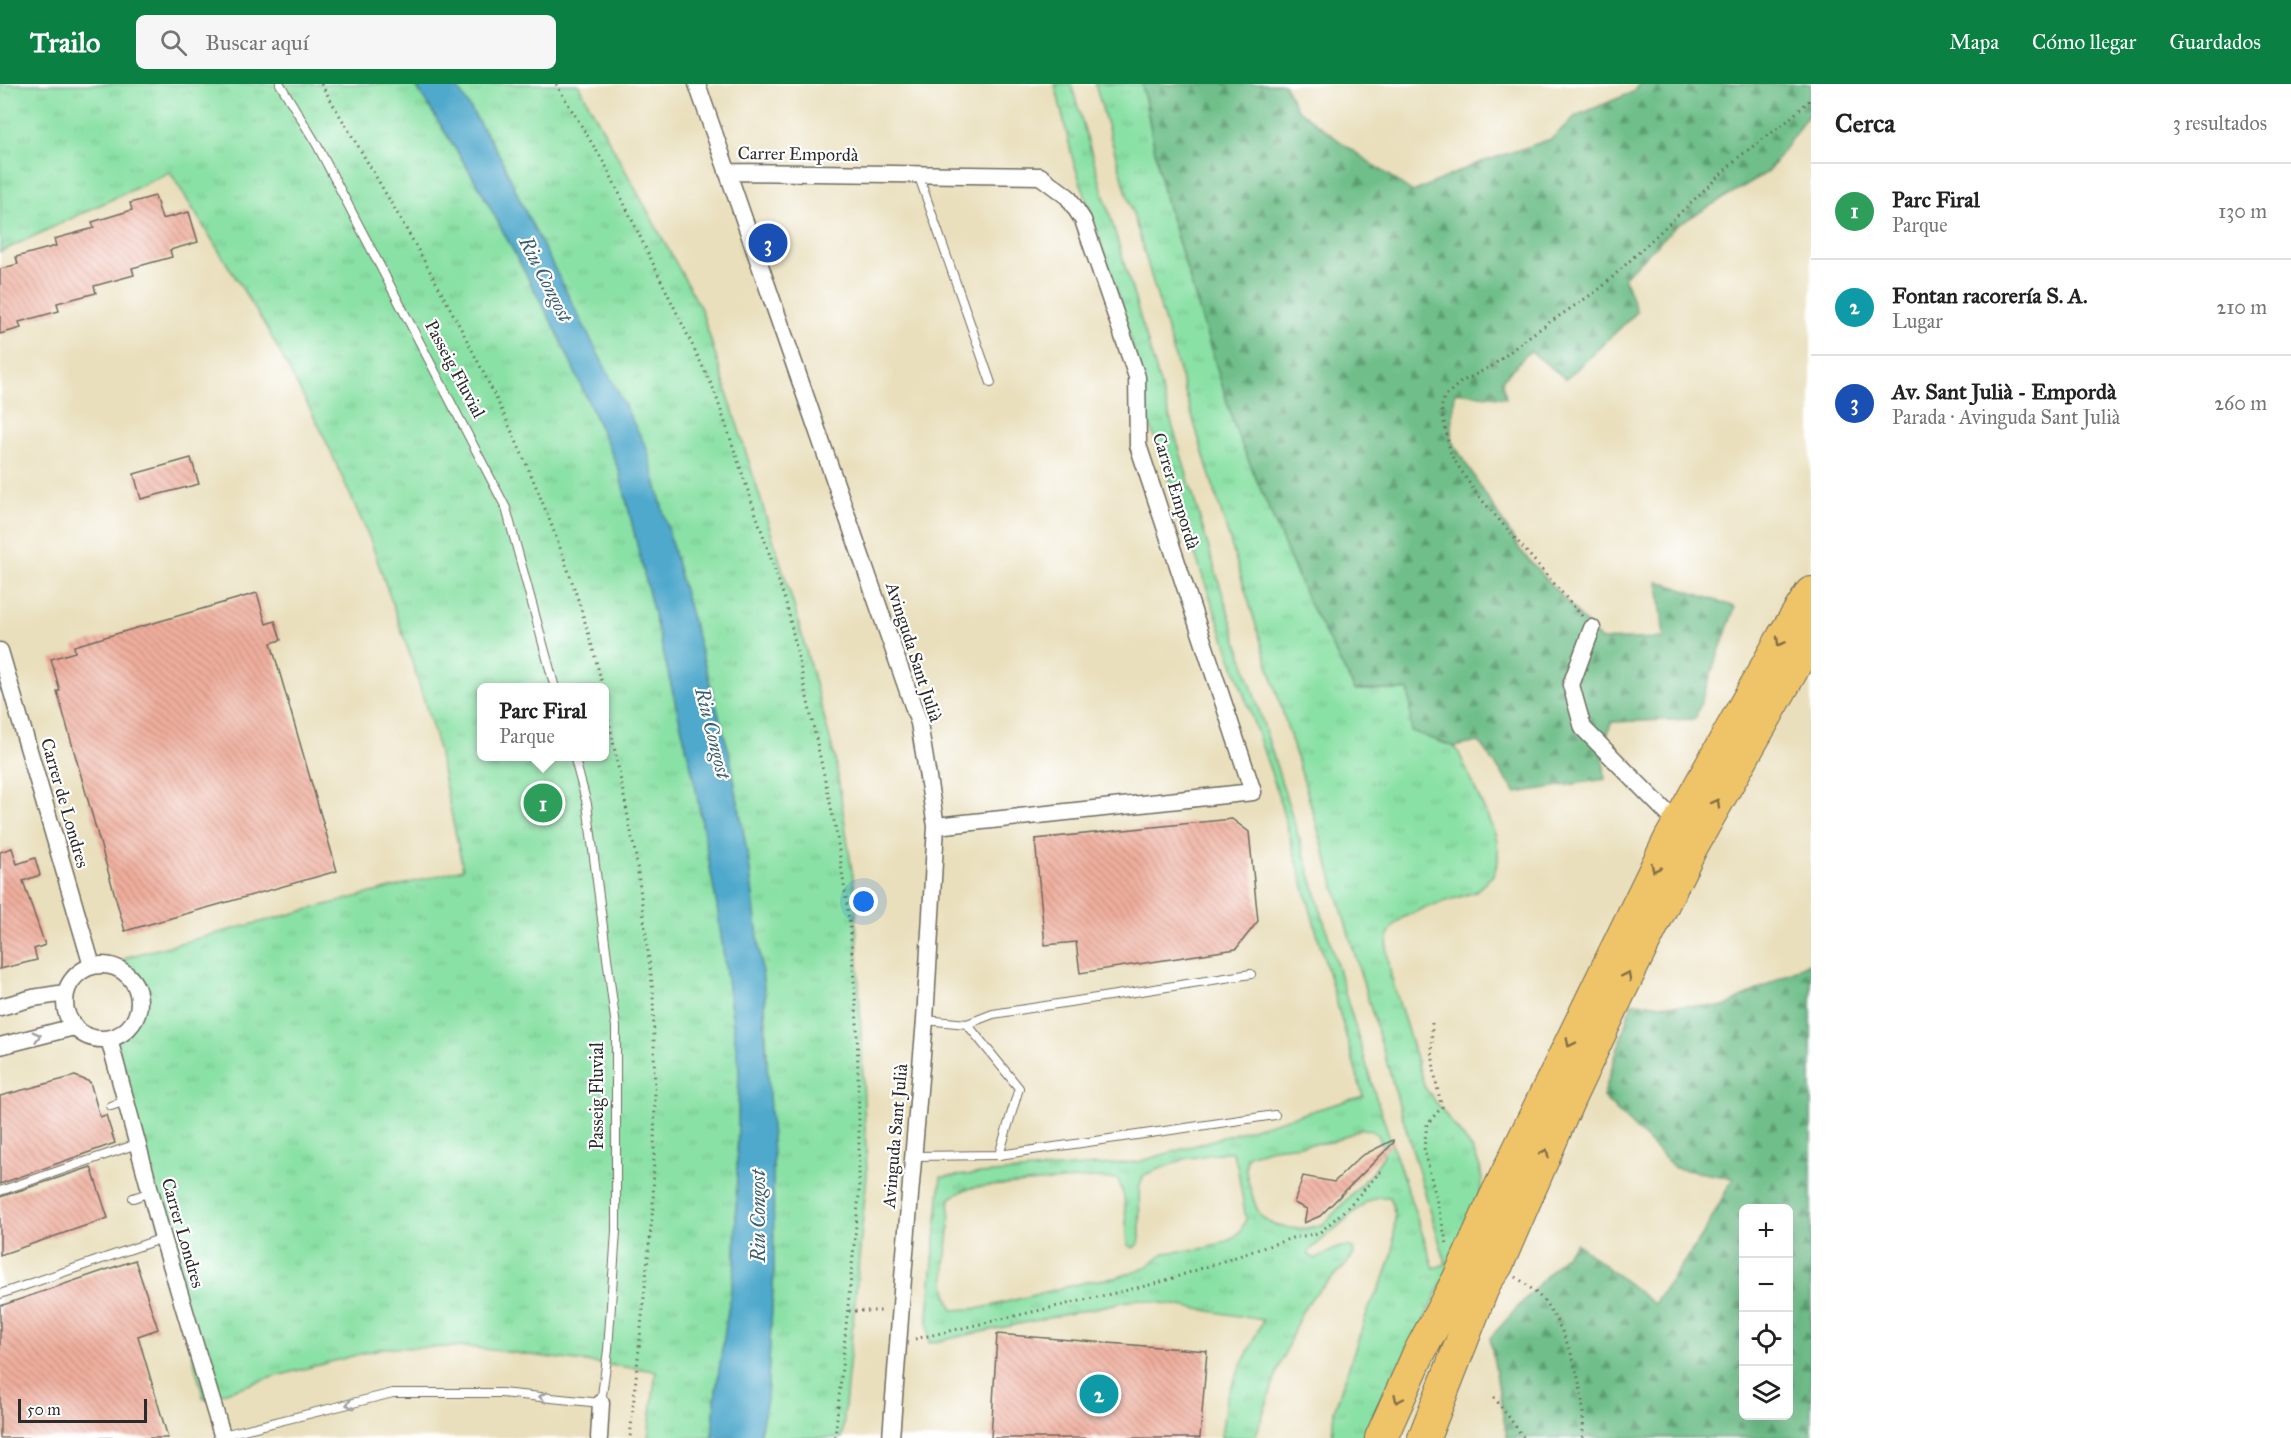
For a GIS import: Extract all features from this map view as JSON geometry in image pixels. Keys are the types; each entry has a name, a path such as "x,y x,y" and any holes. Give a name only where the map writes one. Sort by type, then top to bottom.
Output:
{"highway":[{"path":"1381,1438 1418,1355 1459,1278 1495,1198 1678,824 1783,637 1811,592"},
{"path":"1424,1438 1485,1282 1497,1265 1569,1100 1646,939 1692,846 1811,637"},
{"path":"1404,1438 1505,1198 1534,1120"},
{"path":"1441,1438 1466,1374 1495,1286 1497,1265"}],"street":[{"name":"Avinguda Sant Julià","path":"696,84 919,723 936,826 925,1020 891,1438"},
{"name":"Carrer Empordà","path":"727,172 1040,176 1068,196 1083,220 1137,377 1138,444 1253,792 936,826"},
{"path":"1592,628 1571,685 1583,728 1678,824"},
{"name":"Carrer de Londres","path":"0,651 92,966"},
{"path":"104,965 116,968 127,975 135,986 139,998 132,1024 122,1033 109,1039 96,1039 84,1035 74,1027 67,1016 64,1005 66,993 80,972 92,966 104,965"},
{"path":"0,1007 33,998 66,993"},
{"path":"0,1046 74,1027"},
{"name":"Carrer Londres","path":"109,1039 118,1103 137,1144 223,1437"},
{"name":"Passeig Fluvial","path":"599,1438 602,1403"}],"lane":[{"name":"Passeig Fluvial","path":"280,84 317,145 506,508 554,683"},
{"path":"918,174 990,383"},
{"name":"Passeig Fluvial","path":"575,761 587,804 616,1027 616,1231 602,1403"},
{"path":"925,1020 967,1024 993,1014 1251,974"},
{"path":"967,1024 1019,1088 999,1155"},
{"path":"913,1156 999,1155 1275,1115"},
{"path":"0,1191 137,1144"},
{"path":"133,1198 151,1192"},
{"path":"0,1294 163,1238"},
{"path":"223,1437 393,1393 501,1393 602,1403"}],"path":[{"path":"321,84 436,279 490,383 529,467 577,594 602,683"},
{"path":"556,84 607,168 714,390 787,606 836,830 850,926 857,1023 860,1123 859,1195 835,1438"},
{"path":"1592,628 1475,492 1451,455 1441,408 1445,396 1461,382 1492,366 1531,335 1601,288 1740,156 1785,123 1811,99"},
{"path":"609,721 636,857 653,991 656,1098 653,1207 630,1438"},
{"path":"1432,1023 1431,1055 1434,1079 1442,1107 1427,1124 1424,1148 1447,1244"},
{"path":"898,1343 1158,1283 1292,1238 1319,1233 1347,1208 1382,1170"},
{"path":"1497,1265 1522,1281 1546,1304 1572,1355 1584,1412 1582,1438"},
{"path":"849,1311 901,1311"},
{"path":"1494,1397 1524,1438"}],"green space":[{"path":"0,84 415,84 478,185 557,332 619,470 694,779 717,906 739,1068 735,1264 716,1390 712,1438 648,1438 656,1371 468,1347 383,1348 273,1377 204,1399 109,1039 130,1025 136,1016 138,1006 138,996 134,986 116,968 127,957 463,869 435,736 370,539 321,430 268,330 170,172 0,252"},
{"path":"455,84 578,84 701,309 794,606 835,758 855,891 867,1175 842,1438 759,1438 767,1399 774,1270 765,997 749,863 729,752 649,457 527,215 500,156"},
{"path":"1055,84 1071,84 1217,576 1308,867 1375,1094 1434,1268 1446,1264 1095,84 1142,84 1163,191 1236,431 1308,601 1355,690 1409,690 1458,751 1496,836 1498,862 1493,875 1475,892 1424,908 1404,917 1394,925 1388,936 1387,951 1391,976 1425,1088 1472,1149 1480,1167 1482,1181 1478,1209 1367,1438 1332,1438 1334,1411 1368,1310 1385,1276 1393,1252 1395,1215 1390,1197 1378,1197 1366,1202 1309,1251 1309,1256 1315,1259 1343,1247 1353,1248 1354,1254 1345,1266 1313,1296 1301,1313 1278,1370 1255,1438 1221,1438 1226,1398 1263,1320 1138,1299 929,1343 928,1315 941,1177 1138,1162 1363,1096 1275,784 1149,422 1141,377 1116,288 1073,160","holes":["1361,1129 1370,1130 1379,1136 1384,1155 1374,1170 1325,1223 1318,1226 1292,1228 1275,1225 1262,1217 1256,1207 1247,1178 1248,1155 1272,1148 1332,1142","1232,1152 1237,1165 1246,1219 1241,1230 1232,1239 1207,1248 1164,1253 1143,1269 1115,1278 1090,1281 982,1308 953,1310 945,1280 950,1198 966,1189 978,1187 1089,1178 1118,1179 1124,1197 1128,1245 1133,1248 1138,1245 1140,1239 1139,1187 1144,1175 1185,1159"]},
{"path":"1142,84 1284,84 1297,109 1413,192 1476,164 1551,139 1576,116 1633,92 1639,84 1811,84 1811,111 1768,172 1676,226 1624,277 1637,312 1566,379 1530,351 1502,380 1506,398 1455,392 1451,440 1521,551 1601,640 1664,638 1658,581 1735,607 1695,719 1611,722 1603,752 1605,779 1516,793 1479,742 1454,747 1411,731 1409,690 1355,690 1308,601 1236,431 1163,191"},
{"path":"1811,962 1811,1438 1507,1438 1490,1338 1576,1243 1654,1304 1701,1238 1733,1178 1675,1168 1603,1097 1632,1003 1724,1007"}],"water":[{"name":"Riu Congost","path":"415,84 455,84 500,156 527,215 647,449 729,752 749,863 765,997 764,1018 773,1155 774,1270 767,1399 759,1438 712,1438 716,1390 735,1264 739,1068 717,906 694,779 619,470 557,332 478,185"}],"building":[{"path":"155,196 162,219 189,212 198,242 170,250 172,257 132,268 134,275 94,286 96,293 57,303 59,311 19,322 21,328 0,334 0,269 18,264 16,257 56,246 54,239 94,228 92,222 132,210 130,203"},
{"path":"191,458 199,484 141,499 134,474"},
{"path":"257,593 266,624 275,621 281,640 271,643 337,871 125,931 57,691 60,691 51,659 75,652 74,646"},
{"path":"1232,819 1249,832 1258,921 1236,949 1080,973 1076,942 1045,945 1035,839"},
{"path":"12,848 17,864 35,858 40,875 23,881 45,945 34,949 37,960 0,969 0,852"},
{"path":"75,1076 90,1082 100,1117 106,1115 115,1143 0,1184 0,1096"},
{"path":"1393,1140 1394,1142 1320,1216 1304,1223 1307,1209 1294,1203 1303,1176 1334,1182 1361,1156"},
{"path":"91,1167 108,1218 0,1255 0,1197"},
{"path":"135,1260 158,1329 138,1336 168,1438 0,1438 0,1306"},
{"path":"997,1334 1207,1351 1200,1438 991,1438"}],"place":[{"name":"Av. Sant Julià - Empordà","path":"768,243"},
{"name":"Parc Firal","path":"543,803"},
{"name":"Fontan racorería S. A.","path":"1099,1394"}]}
